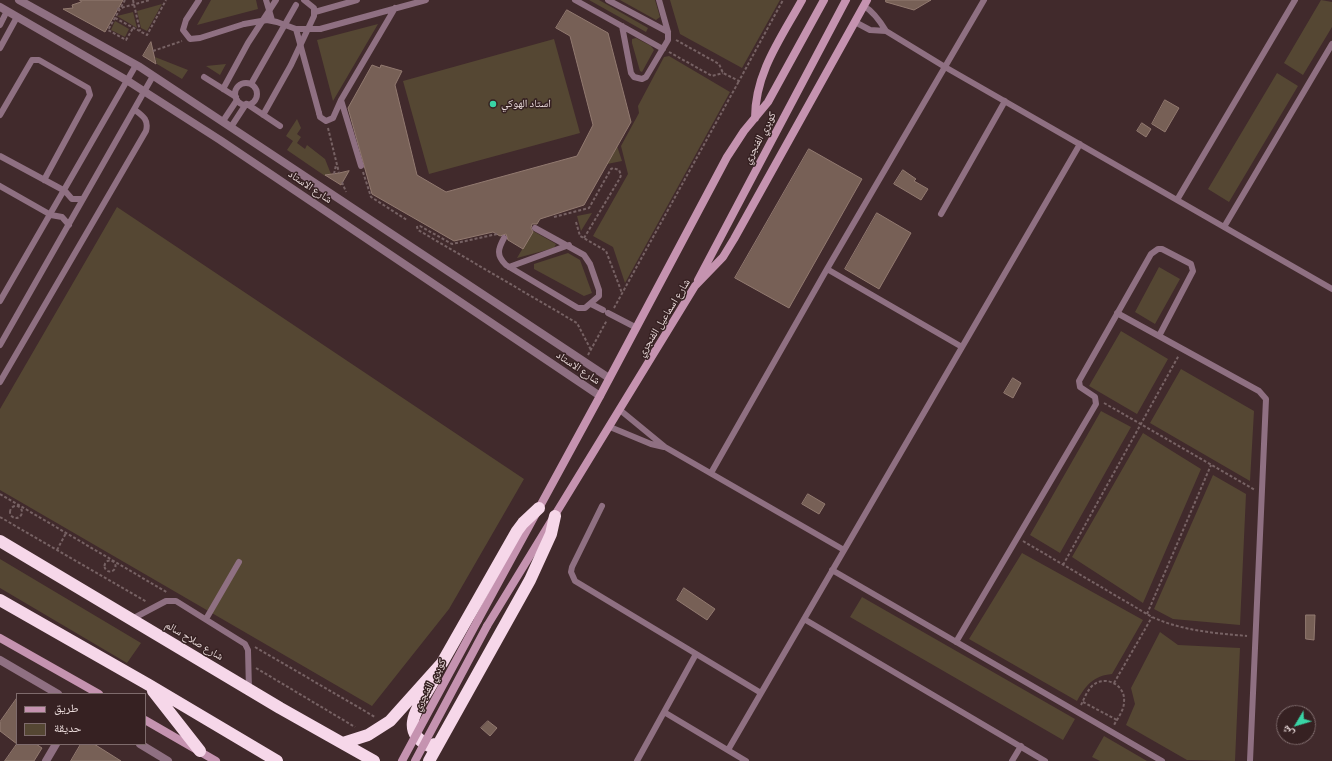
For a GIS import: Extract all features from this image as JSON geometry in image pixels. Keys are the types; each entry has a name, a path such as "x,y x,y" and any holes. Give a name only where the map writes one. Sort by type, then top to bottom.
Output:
{"highway":[{"path":"440,741 429,746 413,733 411,726 416,712 517,531 523,523 540,508"},
{"path":"429,761 530,580 551,534 555,516"},
{"name":"شارع صلاح سالم","path":"0,541 249,690 374,761"},
{"path":"0,600 149,685 277,761"},
{"path":"343,743 368,735 387,724 442,663"},
{"path":"149,685 200,751"}],"main road":[{"path":"755,118 755,99 767,62 802,0"},
{"name":"كوبري الفنجري","path":"755,118 776,88 824,0"},
{"name":"كوبري الفنجري","path":"695,286 846,0"},
{"name":"شارع اسماعيل الفنجري","path":"487,626 695,286 724,257 865,3"},
{"name":"شارع اسماعيل الفنجري","path":"478,620 540,508 727,157 744,131 755,118"},
{"name":"كوبري الفنجري","path":"402,761 478,620"},
{"name":"كوبري الفنجري","path":"415,761 487,626"},
{"path":"0,638 97,693"},
{"path":"146,721 216,761"}],"street":[{"name":"شارع الاستاد","path":"19,0 154,76 609,378"},
{"name":"شارع الاستاد","path":"4,9 128,81 220,140 600,396"},
{"path":"0,660 56,693"},
{"path":"46,761 55,745"},
{"path":"142,745 168,761"}],"lane":[{"path":"199,0 184,25 183,30 190,39 200,38 261,20 272,20 296,29 320,29 426,0"},
{"path":"266,0 272,20"},
{"path":"223,88 248,43 276,0"},
{"path":"304,0 311,5 315,12"},
{"path":"263,115 291,65 315,12 357,0"},
{"path":"575,0 663,49"},
{"path":"608,0 668,32"},
{"path":"622,26 631,73 634,77 642,79 646,76 668,40 668,32 659,0"},
{"path":"711,473 827,268 984,0"},
{"path":"1177,200 1295,0"},
{"path":"865,3 881,21 886,31"},
{"path":"251,84 296,5"},
{"path":"296,29 319,113 323,119 330,120 335,115 341,100 395,8"},
{"path":"0,25 4,9"},
{"path":"0,48 17,17"},
{"path":"855,22 870,30 886,31 945,67 1332,290"},
{"path":"1224,227 1332,44"},
{"path":"0,115 32,60 39,60 88,88 90,95 44,180"},
{"path":"0,302 136,65"},
{"path":"1,342 154,76"},
{"path":"204,77 280,126"},
{"path":"223,121 237,98 235,92 239,85 247,83 251,84 256,90 256,97 247,104 232,127"},
{"path":"341,100 361,166"},
{"path":"941,214 1005,101"},
{"path":"0,382 146,131 148,126 145,117 135,110"},
{"path":"728,750 1080,144"},
{"path":"0,156 65,191 72,199 83,199"},
{"path":"0,186 51,215 62,217 69,226"},
{"path":"504,238 498,253 502,261 509,267 578,308 585,308 591,304 598,298 599,293 590,264 584,255 569,245 535,228"},
{"path":"509,267 569,245"},
{"path":"956,642 1096,404 1097,399 1080,387 1079,381 1154,251 1162,249 1191,264 1193,271 1159,336"},
{"path":"827,268 962,347"},
{"path":"591,304 636,327"},
{"path":"1117,313 1259,391 1266,399 1250,761"},
{"path":"620,410 665,447 844,550"},
{"path":"610,427 651,444 665,447"},
{"path":"602,506 572,567 572,577 575,581 761,693"},
{"path":"206,619 239,562"},
{"path":"832,570 1162,761"},
{"path":"132,619 166,601 176,601 206,619 243,642 247,647 249,690"},
{"path":"804,619 1045,761"},
{"path":"637,761 696,654"},
{"path":"664,712 746,761"},
{"path":"1012,761 1021,746"}],"path":[{"path":"124,0 108,30 126,40 133,28"},
{"path":"133,0 140,31"},
{"path":"118,9 150,0"},
{"path":"114,18 147,35 166,0"},
{"path":"584,362 591,350 607,312 622,293 783,0"},
{"path":"153,51 186,40"},
{"path":"678,40 719,64 723,73 739,81"},
{"path":"670,53 712,76 723,73"},
{"path":"328,129 339,173"},
{"path":"334,174 336,165"},
{"path":"361,166 372,197 407,220"},
{"path":"554,217 589,208 611,170 616,168 619,170 621,175 620,178 584,238"},
{"path":"576,222 579,234 606,251 622,293"},
{"path":"497,234 452,244 420,226 417,227 418,230 577,324 591,350"},
{"path":"1062,565 1183,349"},
{"path":"1097,399 1262,495"},
{"path":"1147,614 1211,465"},
{"path":"0,494 18,506 162,588 176,601"},
{"path":"13,517 10,509 18,506"},
{"path":"13,517 16,518 21,515 22,511 18,506"},
{"path":"0,517 155,607"},
{"path":"10,523 13,517"},
{"path":"57,550 66,533"},
{"path":"1017,537 1152,617 1170,625 1187,630 1256,637"},
{"path":"103,577 106,571 104,566 105,563 107,561 113,561"},
{"path":"106,571 109,572 114,569 115,564 113,561"},
{"path":"1114,683 1152,617"},
{"path":"247,647 257,647 387,724"},
{"path":"248,664 368,735"},
{"path":"1078,712 1089,691 1097,683 1103,681 1114,683 1122,691 1125,701 1111,731"},
{"path":"1083,702 1117,720"}],"green space":[{"path":"211,0 256,0 258,9 197,25"},
{"path":"589,0 599,0 648,28 646,32"},
{"path":"620,0 655,0 660,17 656,20"},
{"path":"670,0 780,0 742,68 680,34"},
{"path":"1321,0 1332,2 1332,27 1303,75 1284,63"},
{"path":"162,4 147,31 141,28 137,11"},
{"path":"133,12 137,28 117,16"},
{"path":"115,21 129,29 125,37 111,30"},
{"path":"378,24 333,101 317,40"},
{"path":"636,38 651,46 654,50 642,72 640,71 632,43 632,39"},
{"path":"554,39 580,133 429,174 403,81"},
{"path":"669,56 730,92 625,283 613,247 593,236 628,174 621,146 639,113 638,106 664,57"},
{"path":"155,57 188,70 182,79 157,64"},
{"path":"226,64 220,75 206,66"},
{"path":"1277,73 1298,86 1229,202 1208,189"},
{"path":"297,119 301,128 297,134 301,137 297,143 305,149 307,145 325,159 331,174 325,176 287,150 293,141 286,136"},
{"path":"617,146 622,161 607,164"},
{"path":"117,207 524,479 449,609 372,706 0,490 0,409"},
{"path":"592,213 581,231 577,216"},
{"path":"533,231 556,244 554,248 517,258"},
{"path":"568,253 580,260 592,293 584,296 534,269 534,264"},
{"path":"1159,267 1180,279 1155,324 1135,312"},
{"path":"1121,331 1168,359 1137,414 1089,386"},
{"path":"1181,369 1254,411 1250,481 1150,423"},
{"path":"1101,411 1131,427 1060,553 1030,535"},
{"path":"1143,433 1201,469 1143,603 1072,557"},
{"path":"1213,475 1246,494 1240,625 1173,619 1154,609"},
{"path":"1022,553 1143,620 1112,674 1105,675 1091,682 1077,701 969,639"},
{"path":"0,559 141,643 127,663 0,588"},
{"path":"862,597 1075,719 1063,740 850,617"},
{"path":"1160,632 1178,645 1240,648 1235,761 1187,760 1126,725 1135,704 1131,688"},
{"path":"1104,736 1147,761 1100,761 1092,757"}],"building":[{"path":"80,0 123,0 105,32 63,9 73,8 72,5 81,2"},
{"path":"886,0 931,0 914,10 886,2"},
{"path":"567,10 608,33 631,122 584,205 540,219 537,224 532,224 531,228 533,232 523,249 508,240 506,234 500,236 493,232 454,241 372,194 348,108 372,65 380,68 381,65 402,71 395,85 417,175 446,192 577,156 593,125 570,36 556,28"},
{"path":"151,42 156,64 143,56"},
{"path":"1165,100 1179,108 1165,132 1152,124"},
{"path":"1142,123 1151,129 1146,137 1137,131"},
{"path":"809,149 862,179 789,308 735,278"},
{"path":"903,170 916,179 914,181 928,189 921,200 894,184"},
{"path":"349,171 341,185 325,175 339,173"},
{"path":"877,213 911,233 879,289 845,269"},
{"path":"1013,378 1021,383 1013,398 1004,393"},
{"path":"808,494 825,504 819,514 802,504"},
{"path":"684,588 715,609 707,620 677,600"},
{"path":"1306,615 1315,615 1314,640 1306,639"},
{"path":"16,699 16,743 0,731 0,722"},
{"path":"488,721 497,728 490,736 481,728"},
{"path":"16,745 38,745 42,748 34,761 5,761"},
{"path":"80,745 96,745 121,761 71,761"}],"place":[{"name":"استاد الهوكي","path":"493,104"}]}
